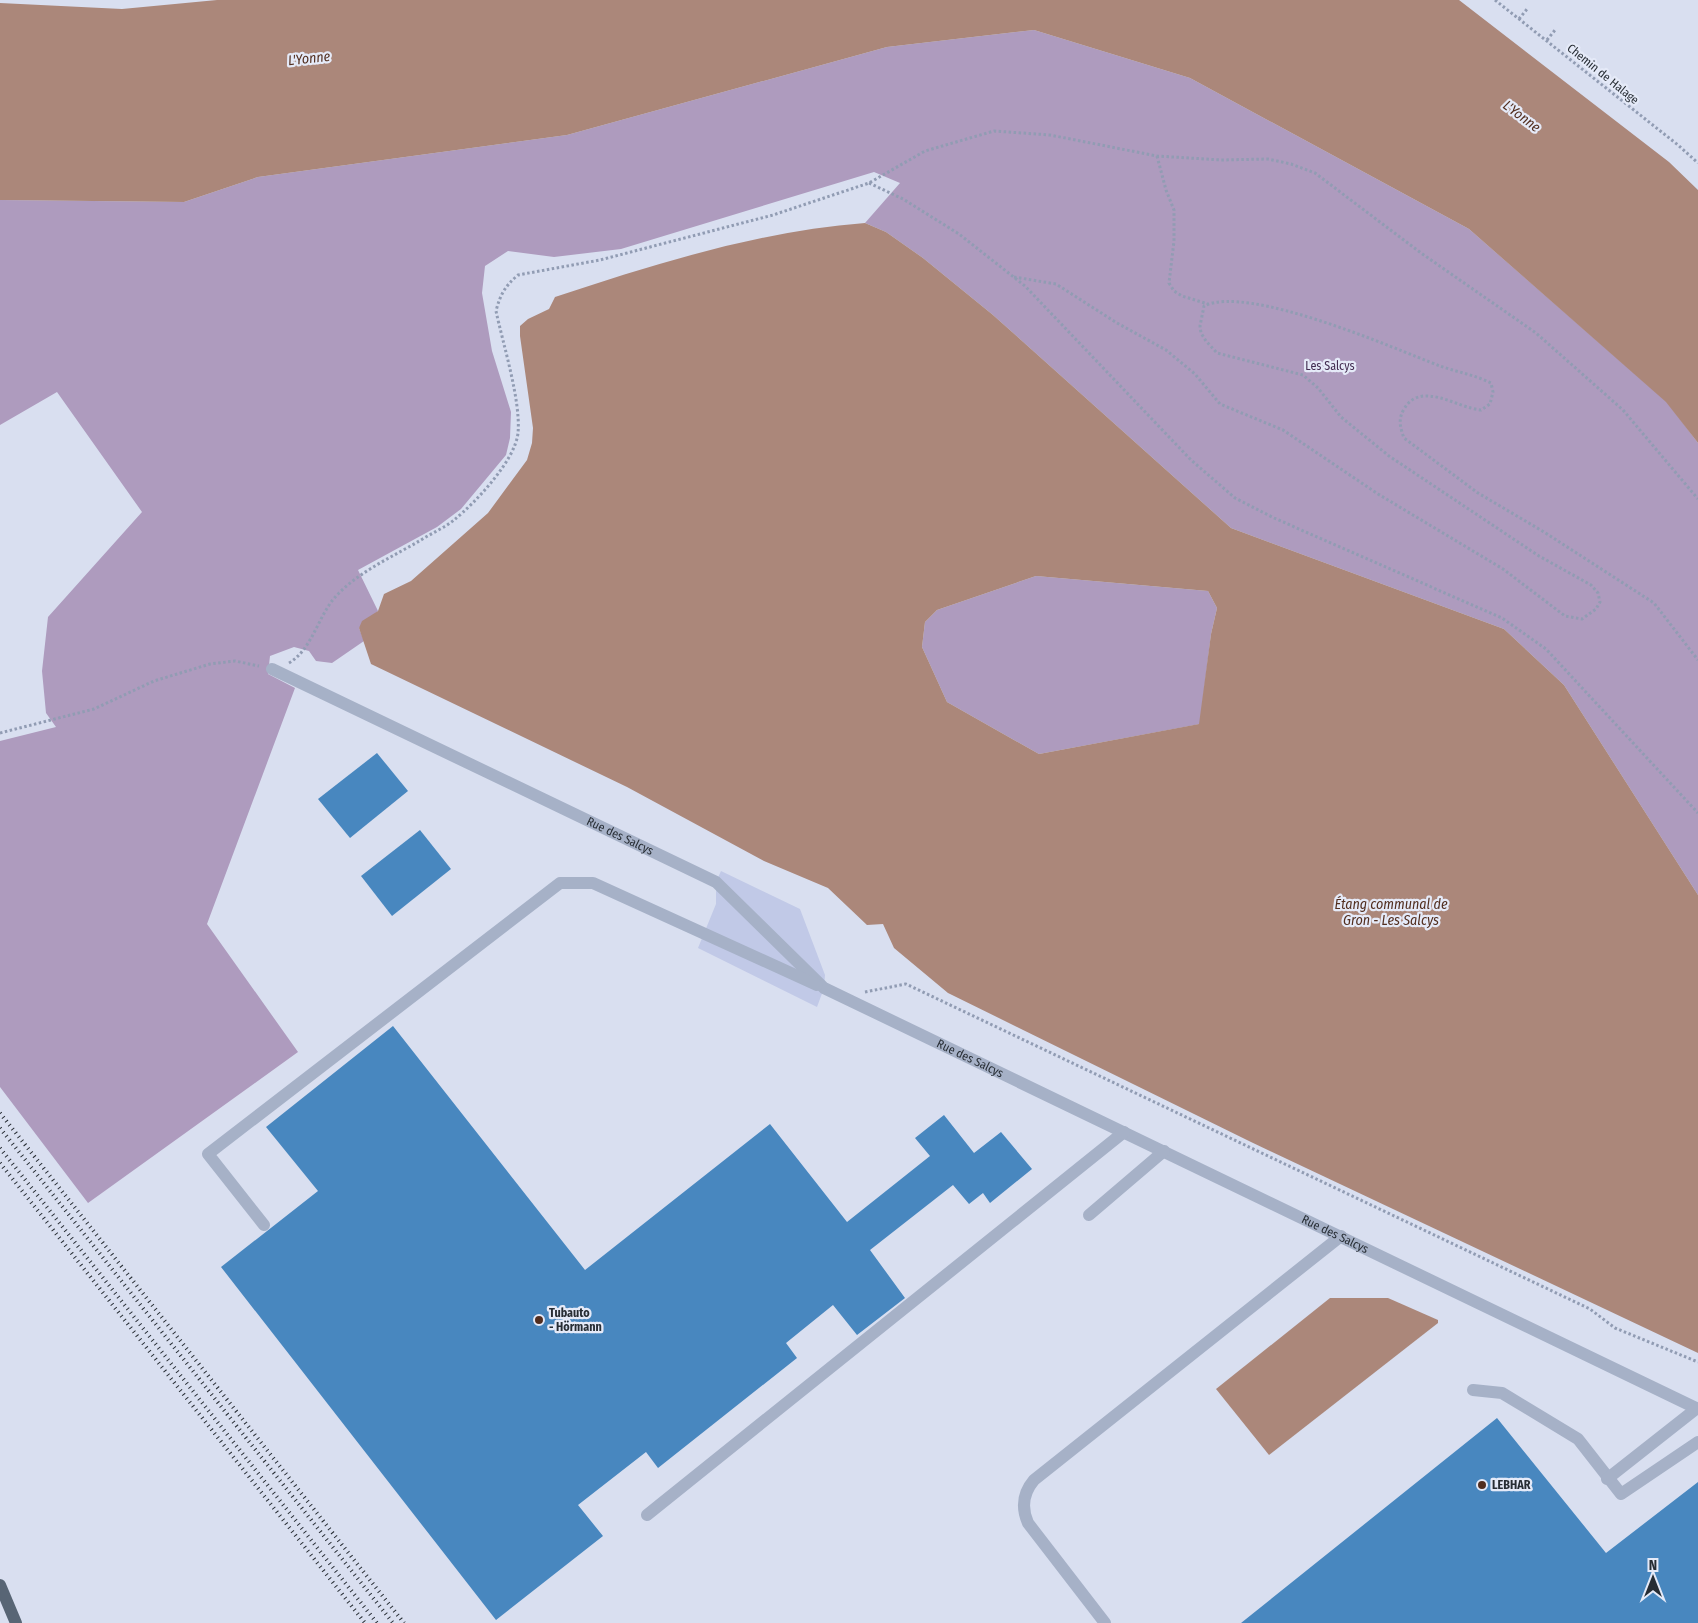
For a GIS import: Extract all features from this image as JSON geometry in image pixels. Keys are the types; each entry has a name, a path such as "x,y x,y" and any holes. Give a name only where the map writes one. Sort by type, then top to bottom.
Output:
{"main road":[{"path":"0,1585 16,1623"}],"street":[{"name":"Rue des Salcys","path":"272,669 716,882 824,988 1697,1409"},
{"path":"264,1225 208,1154 560,883 593,883 824,988"},
{"path":"647,1515 1124,1132"},
{"path":"1089,1215 1164,1151"},
{"path":"1105,1623 1028,1523 1024,1513 1026,1489 1034,1480 1341,1236"},
{"path":"1473,1390 1502,1393 1578,1439 1621,1494 1698,1442"},
{"path":"1608,1479 1697,1409"}],"path":[{"name":"Chemin de Halage","path":"1496,0 1698,164"},
{"path":"1519,18 1527,9"},
{"path":"1547,40 1555,30"},
{"path":"0,733 94,709 154,681 210,664 236,661 272,669 288,663 304,650 318,622 338,593 380,563 452,521 477,498 513,452 518,434 518,412 496,311 500,296 508,284 518,275 600,260 772,215 869,183 925,151 994,131 1050,135 1157,156 1221,160 1268,159 1291,164 1315,173 1421,253 1536,332 1623,410 1698,499"},
{"path":"1157,156 1166,190 1174,210 1174,241 1169,283 1174,291 1182,296 1208,304 1225,301 1266,306 1316,319 1491,383 1493,392 1490,404 1482,410 1468,409 1428,395 1417,397 1408,402 1400,416 1400,426 1404,438 1478,493 1559,541 1654,603 1698,660"},
{"path":"869,183 904,199 959,234 1014,277 1190,460 1235,498 1274,518 1502,618 1546,649 1698,813"},
{"path":"1014,277 1056,284 1117,323 1166,350 1195,374 1220,404 1283,430 1378,494 1502,569 1565,616 1582,618 1596,610 1600,602 1598,593 1591,585 1531,551 1389,456 1341,417 1318,388 1303,375 1217,352 1206,341 1200,326 1204,306 1208,304"},
{"path":"842,997 906,984 1590,1309 1615,1328 1698,1362"}],"green space":[{"name":"Les Salcys","path":"1034,30 1190,78 1469,229 1667,402 1698,443 1698,895 1564,685 1504,629 1231,528 993,315 923,258 886,232 865,223 900,183 874,172 621,249 554,257 508,251 485,266 482,293 492,351 511,412 510,438 506,455 461,509 437,527 358,570 378,611 359,628 364,641 332,663 316,661 309,651 294,647 270,656 268,674 295,688 207,924 298,1052 88,1203 0,1087 0,741 56,727 46,713 42,671 48,617 142,512 57,392 0,425 0,200 184,202 258,177 567,135 887,47"},
{"path":"1036,576 1208,591 1217,608 1211,634 1200,724 1039,754 947,702 922,647 925,622 937,610"}],"shaded area":[{"path":"721,871 800,909 825,975 824,988 817,1007 698,948 716,904 716,882"}],"water":[{"name":"L'Yonne","path":"217,0 1459,0 1669,162 1698,190 1698,443 1666,402 1469,229 1190,78 1034,30 887,47 567,135 258,177 184,202 0,200 0,3 122,9"},
{"name":"Étang communal de Gron - Les Salcys","path":"865,223 886,232 923,258 993,315 1231,528 1504,629 1564,685 1698,895 1698,1353 1251,1142 948,993 894,948 883,924 867,925 828,888 764,861 627,787 371,664 359,628 362,621 378,611 384,594 411,581 488,513 527,460 532,443 533,428 520,326 528,319 549,309 555,297 669,261 747,241 825,227","holes":["1036,576 1208,591 1217,608 1211,634 1199,724 1039,754 947,702 922,647 925,622 937,610"]},
{"path":"1330,1298 1388,1298 1438,1320 1438,1323 1269,1455 1216,1389"}],"building":[{"path":"377,753 408,791 350,838 318,799"},
{"path":"420,830 451,869 392,916 361,876"},
{"name":"Tubauto - Hörmann","path":"393,1026 585,1270 770,1124 847,1222 930,1156 915,1138 944,1115 974,1153 1001,1132 1032,1169 990,1203 983,1193 969,1204 953,1185 870,1250 905,1298 857,1335 833,1305 786,1343 797,1358 658,1468 646,1452 578,1505 603,1536 496,1620 221,1267 318,1191 266,1127"},
{"name":"LEBHAR","path":"1497,1418 1606,1553 1698,1482 1698,1623 1241,1623"}],"railway":[{"path":"0,1113 404,1623"},
{"path":"0,1128 393,1623"},
{"path":"0,1148 377,1623"},
{"path":"0,1163 365,1623"}],"place":[{"name":"Tubauto - Hörmann","path":"539,1320"},
{"name":"LEBHAR","path":"1482,1485"}]}
